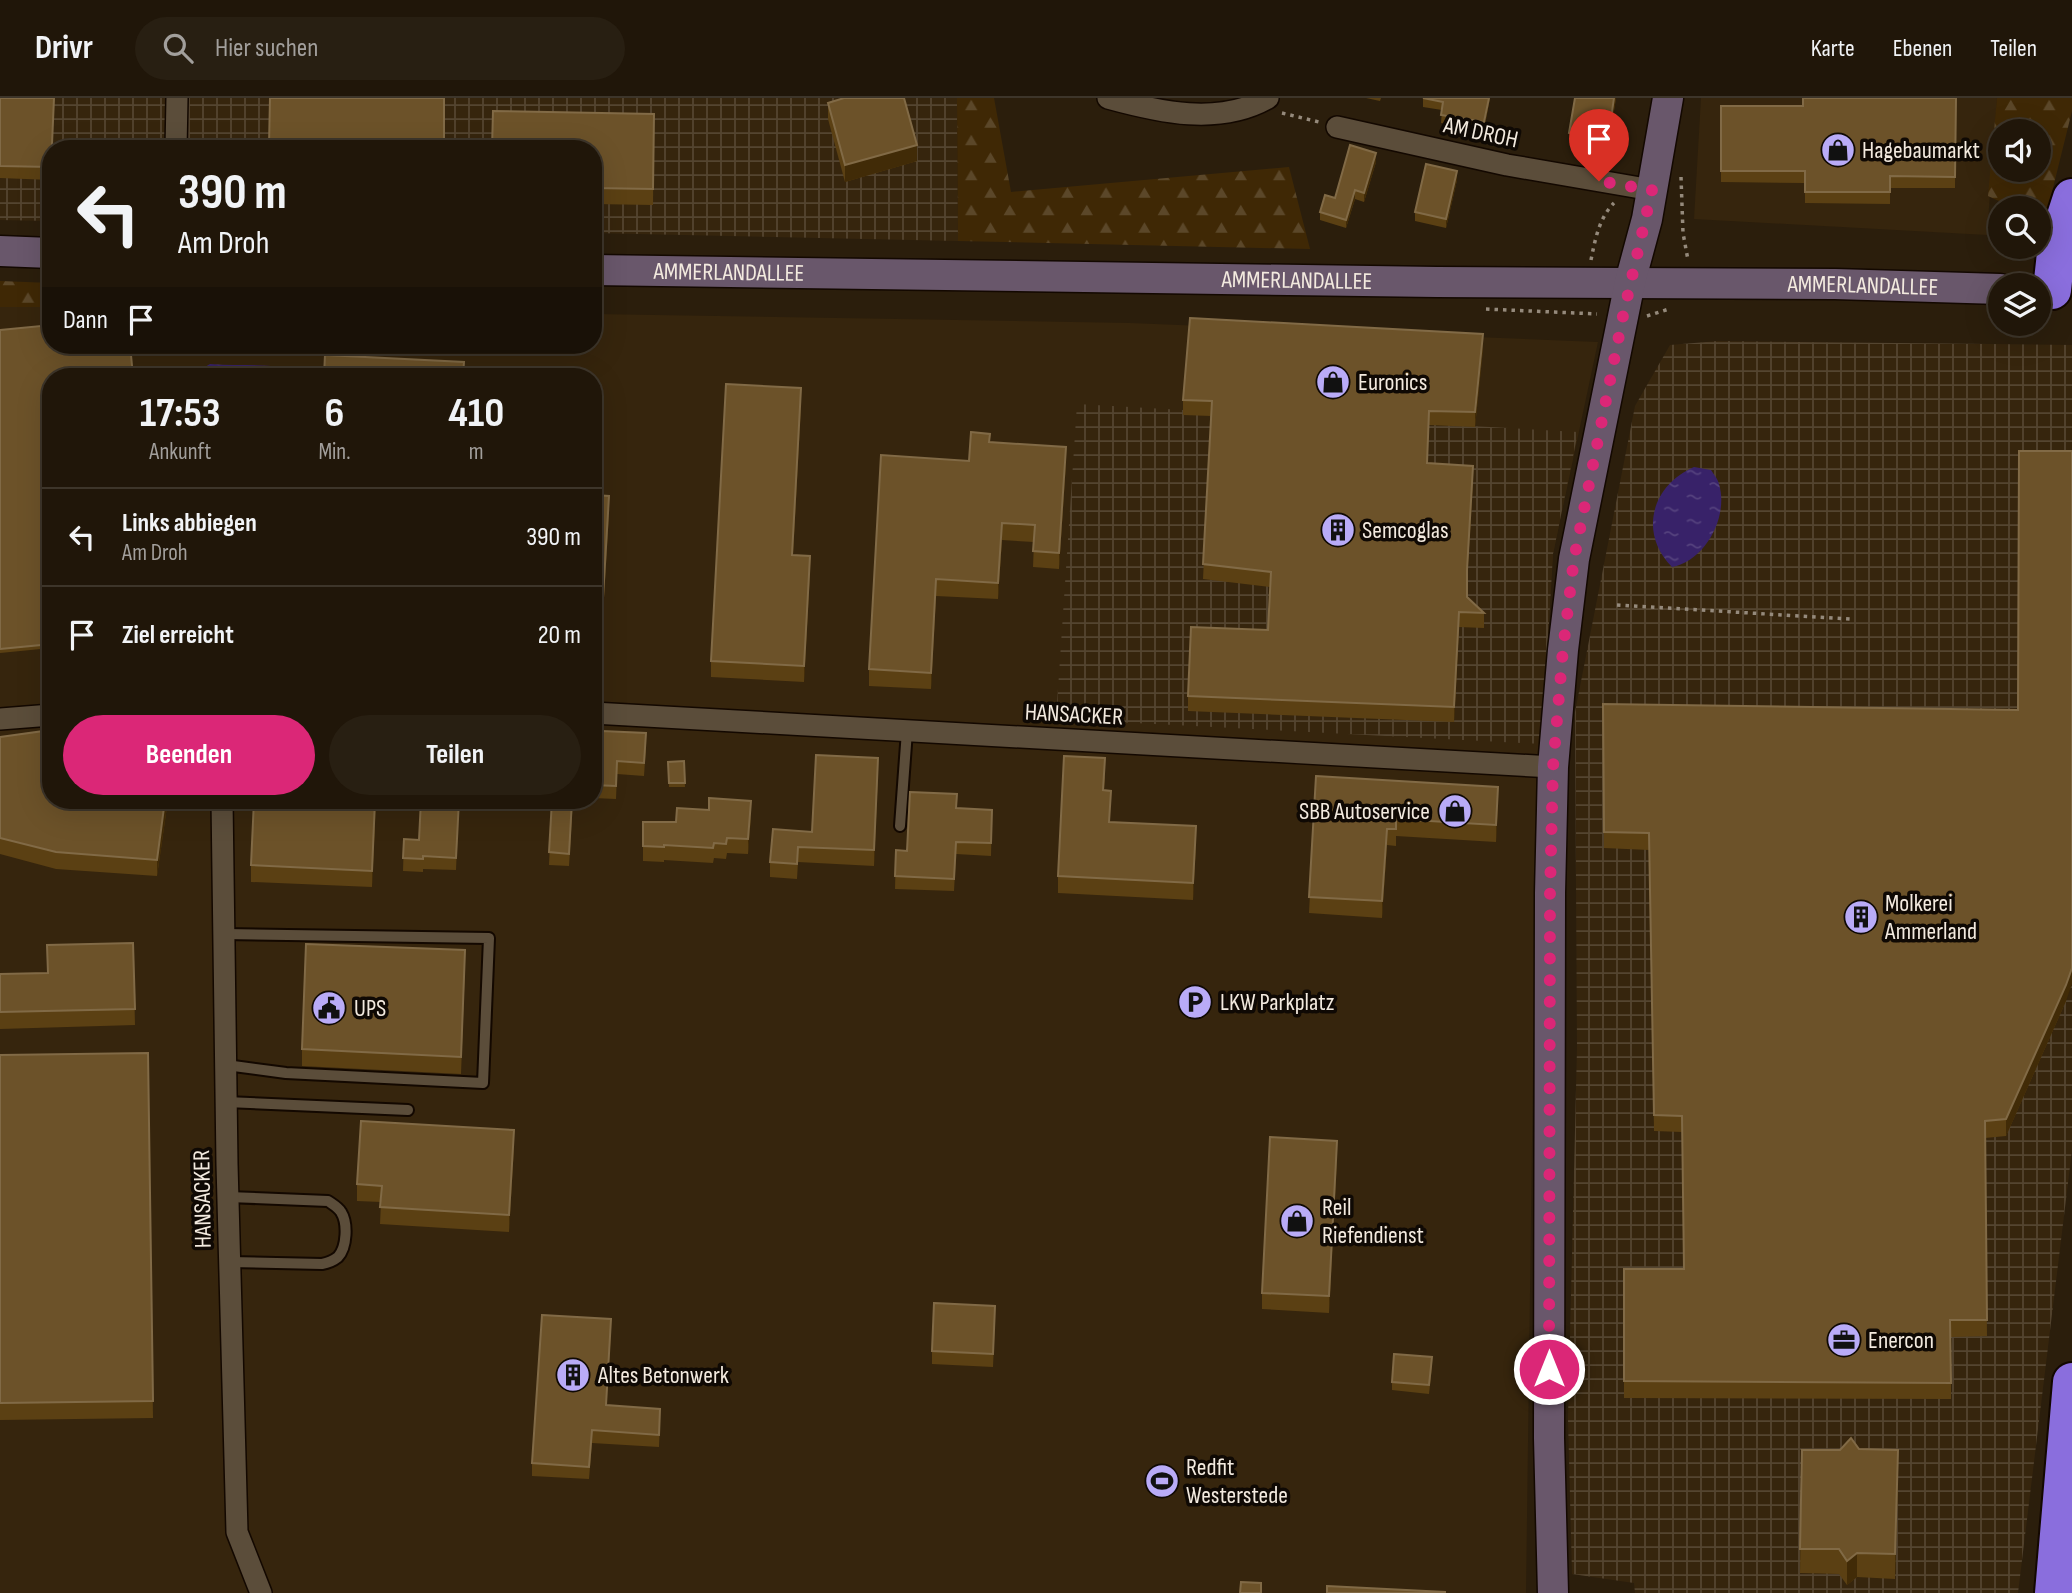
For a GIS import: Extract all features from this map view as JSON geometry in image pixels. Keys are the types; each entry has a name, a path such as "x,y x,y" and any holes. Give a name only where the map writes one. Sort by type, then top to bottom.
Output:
{"highway":[{"path":"2054,290 2057,244 2072,198"},
{"path":"2054,1593 2072,1382"}],"street":[{"path":"176,140 177,98"},
{"path":"1108,98 1183,115 1225,113 1267,99"},
{"path":"1553,1593 1549,1438 1550,893 1553,767 1574,559 1630,282 1642,188 1668,98"},
{"name":"AM DROH","path":"1337,127 1507,165 1642,188"},
{"path":"0,251 42,253"},
{"name":"AMMERLANDALLEE","path":"602,270 1686,282 1988,289"},
{"name":"HANSACKER","path":"602,714 1553,767"},
{"path":"0,719 42,716"},
{"name":"HANSACKER","path":"222,809 229,1262 237,1532 261,1593"}],"lane":[{"path":"900,827 907,731"},
{"path":"224,934 489,938 483,1083 286,1073 226,1065"},
{"path":"226,1102 408,1110"},
{"path":"228,1197 328,1201 343,1214 345,1224 343,1247 339,1256 331,1262 229,1262"}],"path":[{"path":"1267,99 1270,109 1337,127"},
{"path":"1681,177 1683,233 1689,255 1686,282"},
{"path":"1580,314 1597,232 1607,210 1642,188"},
{"path":"1617,605 1850,619"}],"shaded area":[{"path":"0,98 957,98 958,241 602,233 602,140 42,140 42,221 0,220"},
{"path":"1701,98 1997,98 1995,119 1988,119 1988,182 1991,182 1987,235 1694,219"},
{"path":"0,307 42,307 42,354 602,354 602,314 1130,323 1598,342 1553,554 1545,658 1533,1067 1526,1593 0,1593"},
{"path":"1718,341 2072,345 2072,1150 2018,1593 1635,1593 1634,1583 1572,1574 1568,1419 1577,1048 1575,712 1635,406 1670,345"},
{"path":"1077,404 1578,432 1553,554 1542,744 1056,719"}],"green space":[{"path":"957,98 994,98 1011,192 1289,167 1310,249 958,241"},
{"path":"1997,98 2072,98 2072,111 2051,196 1988,196 1989,182 2051,182 2051,119 1995,119"},
{"path":"0,281 42,283 42,307 0,307"}],"water":[{"path":"210,364 281,368 203,368"},
{"path":"1694,467 1711,470 1717,479 1721,510 1712,536 1704,547 1684,563 1672,567 1661,554 1655,540 1654,511 1668,485"}],"building":[{"path":"0,98 54,98 52,140 42,140 42,167 0,166"},
{"path":"270,98 444,98 442,140 269,140"},
{"path":"844,98 904,98 917,145 845,165 828,103"},
{"path":"1423,98 1489,98 1484,122 1441,115 1443,102"},
{"path":"1575,98 1614,98 1608,139 1569,133"},
{"name":"Hagebaumarkt","path":"1803,98 1956,98 1955,177 1890,176 1890,192 1805,192 1805,171 1721,171 1721,106 1803,106"},
{"path":"493,111 654,114 653,189 602,188 602,140 492,140"},
{"path":"1350,145 1376,153 1364,193 1355,190 1346,220 1320,212 1325,195 1335,198"},
{"path":"1426,164 1457,171 1446,219 1415,212"},
{"path":"1190,318 1483,334 1475,412 1429,411 1427,463 1473,466 1467,597 1484,613 1459,612 1454,707 1188,696 1191,627 1268,630 1271,572 1203,564 1212,401 1183,400"},
{"path":"42,326 42,354 131,354 132,368 42,368 42,645 0,649 0,330"},
{"path":"325,355 464,362 464,368 324,368"},
{"path":"726,384 801,388 792,555 810,556 804,666 711,661"},
{"path":"971,432 990,434 989,442 1066,447 1059,553 1033,551 1035,525 1002,523 998,583 936,579 931,673 869,669 881,455 969,461"},
{"name":"Molkerei Ammerland","path":"2019,451 2072,451 2072,968 2006,1119 1985,1121 1987,1320 1950,1320 1951,1383 1624,1381 1624,1269 1684,1269 1682,1116 1654,1115 1649,833 1604,832 1603,704 2018,710"},
{"path":"602,496 609,496 602,615"},
{"path":"42,731 42,809 164,809 157,860 56,852 0,838 0,737"},
{"path":"602,731 646,733 644,763 617,761 616,786 602,785"},
{"path":"816,755 878,758 874,850 798,847 797,864 770,862 773,829 812,832"},
{"path":"1064,756 1105,758 1103,790 1111,791 1109,822 1196,826 1193,883 1058,876"},
{"path":"684,761 685,783 669,783 668,762"},
{"path":"1316,776 1498,787 1496,825 1396,819 1396,829 1387,829 1382,901 1309,897"},
{"path":"910,792 957,794 956,808 992,810 991,843 956,842 954,879 895,876 896,850 907,851"},
{"path":"709,798 751,801 748,839 727,838 726,844 714,843 713,848 643,846 643,822 676,822 677,808 709,810"},
{"path":"254,809 375,809 372,871 251,865"},
{"path":"421,809 459,809 456,858 403,858 404,839 419,840"},
{"path":"551,809 572,809 569,854 549,852"},
{"path":"133,943 135,1009 0,1012 0,974 48,973 47,945"},
{"path":"306,944 465,950 461,1057 302,1049"},
{"path":"148,1053 153,1401 0,1403 0,1055"},
{"path":"361,1121 514,1130 509,1215 380,1207 382,1186 357,1184"},
{"path":"1270,1137 1337,1141 1329,1296 1262,1293"},
{"path":"934,1303 995,1306 993,1354 932,1351"},
{"name":"Altes Betonwerk","path":"542,1315 611,1319 606,1405 660,1409 659,1435 592,1430 589,1467 532,1463"},
{"path":"1394,1354 1432,1357 1429,1385 1392,1382"},
{"path":"1851,1438 1859,1449 1898,1450 1895,1554 1857,1553 1847,1561 1839,1549 1800,1549 1802,1450 1840,1450"},
{"path":"1241,1582 1261,1583 1261,1593 1240,1593"},
{"path":"1327,1586 1445,1592 1445,1593 1327,1593"}],"place":[{"name":"Hagebaumarkt","path":"1838,150"},
{"name":"Euronics","path":"1333,382"},
{"name":"Semcoglas","path":"1338,530"},
{"name":"SBB Autoservice","path":"1455,811"},
{"name":"Molkerei Ammerland","path":"1861,917"},
{"name":"LKW Parkplatz","path":"1195,1002"},
{"name":"UPS","path":"329,1008"},
{"name":"Reil Riefendienst","path":"1297,1221"},
{"name":"Enercon","path":"1844,1340"},
{"name":"Altes Betonwerk","path":"573,1375"},
{"name":"Redfit Westerstede","path":"1162,1481"}],"route":[{"path":"1549,1369 1550,893 1553,767 1563,649 1574,559 1630,282 1652,190 1599,181"}]}
